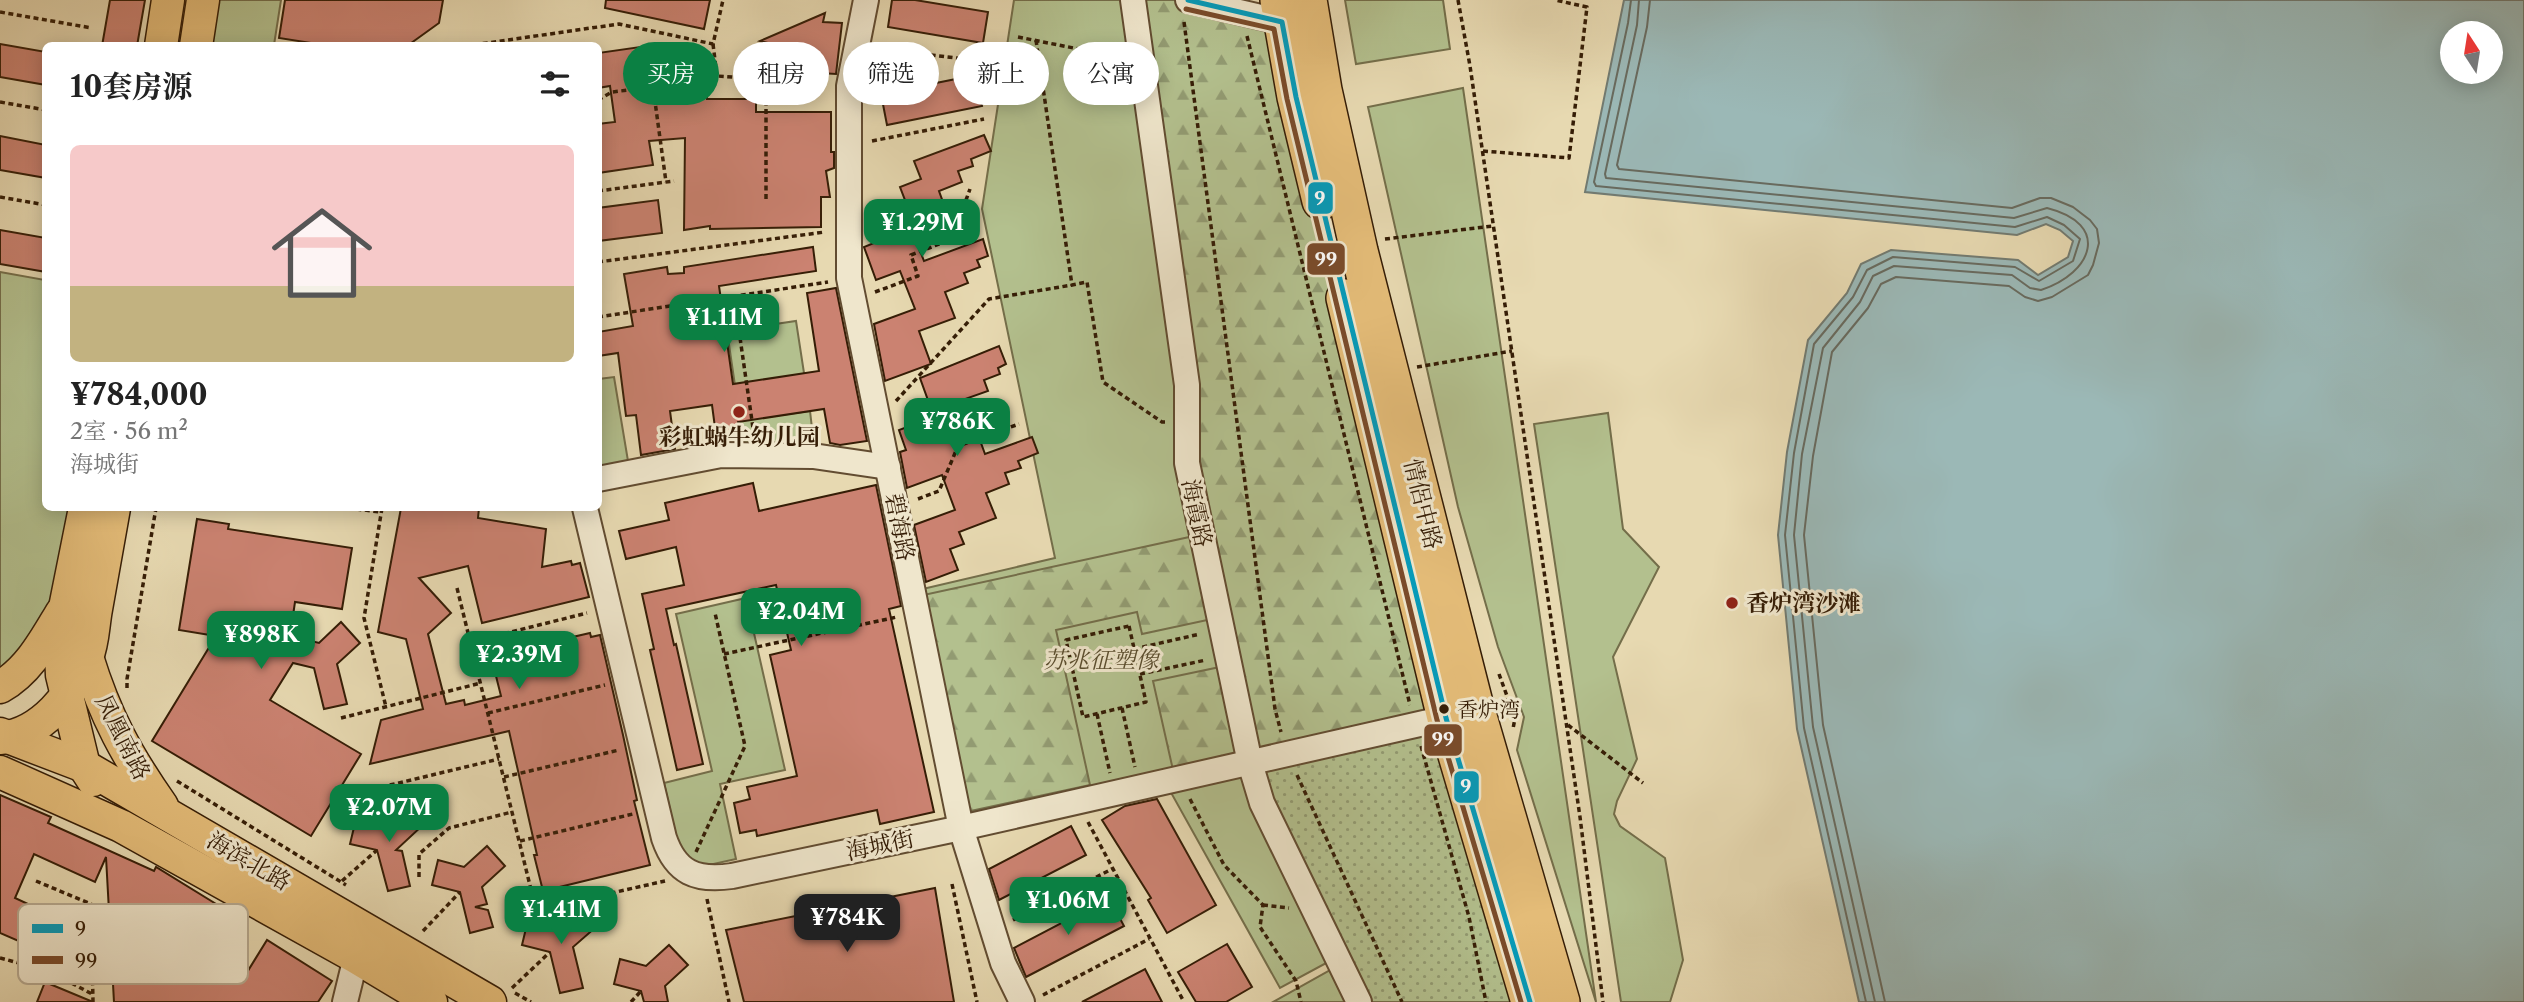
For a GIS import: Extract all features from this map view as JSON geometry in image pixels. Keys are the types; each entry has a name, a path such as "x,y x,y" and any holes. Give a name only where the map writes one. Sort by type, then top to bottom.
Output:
{"highway":[{"name":"情侶中路","path":"1295,10 1296,97 1446,718 1530,1002"},
{"name":"情侶中路","path":"1295,10 1325,103 1359,251 1460,650 1561,1002"}],"main road":[{"path":"162,42 168,0"},
{"path":"197,42 203,0"},
{"name":"凤凰南路","path":"84,511 65,608 62,675 84,766 121,826"},
{"name":"凤凰南路","path":"3,737 31,729 66,696 88,657 113,511"},
{"name":"凤凰南路","path":"0,687 20,672 36,653 65,608"},
{"name":"凤凰南路","path":"88,657 99,695 114,730 138,772 167,813"},
{"name":"海滨北路","path":"3,737 84,766 500,996"},
{"name":"海滨北路","path":"0,772 121,826 356,957 431,1002"}],"street":[{"name":"碧海路","path":"858,42 866,0"},
{"name":"海霞路","path":"1133,0 1139,42"},
{"path":"1186,7 1295,10"},
{"name":"碧海路","path":"849,105 851,289 961,828 1003,962 1032,998"},
{"name":"海霞路","path":"1147,105 1186,385 1187,463 1250,762 1262,803 1359,1002"},
{"path":"602,477 721,455 813,456 888,467"},
{"path":"586,511 664,838 676,863 694,874"},
{"name":"海城街","path":"694,874 717,878 732,876 961,828 1446,718"},
{"path":"345,1002 356,957"}],"path":[{"path":"713,42 723,0"},
{"path":"1458,0 1483,151 1566,724 1603,1002"},
{"path":"1483,151 1569,158 1587,7 1555,0"},
{"path":"1186,7 1275,709 1287,755 1402,1002"},
{"path":"0,12 92,28"},
{"path":"494,42 620,24 704,42"},
{"path":"1018,37 1063,45"},
{"path":"1036,40 1072,285"},
{"path":"602,98 612,92 653,87 666,181"},
{"path":"0,102 42,109"},
{"path":"766,105 766,199"},
{"path":"849,146 984,119"},
{"path":"602,190 674,180"},
{"path":"602,316 734,296 851,289 918,276 911,255 952,239 970,189"},
{"path":"0,197 42,204"},
{"path":"1385,239 1493,226"},
{"path":"602,261 849,229"},
{"path":"878,421 989,299 1087,282 1103,382 1162,422 1187,419"},
{"path":"734,296 754,428"},
{"path":"1415,367 1512,351"},
{"path":"896,507 939,491 958,446 1020,424"},
{"path":"127,690 155,511"},
{"path":"381,511 364,618 386,707"},
{"path":"457,588 536,910 694,874"},
{"path":"471,642 592,612"},
{"path":"715,613 745,746 694,874 729,1002"},
{"path":"724,654 917,613"},
{"path":"1129,626 1140,674 1146,702 1083,717 1066,640 1129,626"},
{"path":"1134,649 1222,629"},
{"path":"1140,674 1227,656"},
{"path":"488,713 626,680"},
{"path":"341,718 481,683"},
{"path":"1122,708 1139,788"},
{"path":"1097,713 1114,793"},
{"path":"1566,724 1643,783"},
{"path":"504,777 618,750"},
{"path":"365,791 499,759"},
{"path":"168,775 353,889"},
{"path":"1180,778 1224,865 1263,905 1260,927 1296,981 1301,1002"},
{"path":"1077,802 1184,1002"},
{"path":"419,877 419,854 449,828 513,812"},
{"path":"520,841 633,814"},
{"path":"341,882 377,850"},
{"path":"1011,921 1113,868"},
{"path":"950,875 977,1002"},
{"path":"36,881 91,904"},
{"path":"421,933 460,892"},
{"path":"1032,998 1150,938"},
{"path":"500,996 550,952"},
{"path":"0,967 2,958"},
{"path":"73,984 93,994"},
{"path":"93,984 93,1002"},
{"path":"631,1002 642,991"},
{"path":"500,996 531,1002"}],"green space":[{"path":"210,0 281,0 274,42 204,42"},
{"name":"苏兆征塑像","path":"1014,0 1132,0 1138,42 1063,42 1063,105 1148,105 1247,753 976,811 914,591 1055,558 982,209 998,105 1049,105 1049,42 1008,42"},
{"path":"1134,0 1183,0 1281,23 1444,717 1250,761 1190,463 1147,105 1159,105 1159,42 1139,42"},
{"path":"1345,0 1443,0 1450,49 1356,64"},
{"path":"1463,88 1596,1002 1517,750 1524,717 1498,647 1458,507 1368,107"},
{"path":"0,272 42,279 42,511 70,511 54,605 14,661 0,668"},
{"path":"796,321 804,373 767,417 810,411 813,437 744,447 727,331"},
{"path":"614,377 629,467 602,472 602,379"},
{"path":"1608,413 1623,529 1659,567 1613,657 1637,759 1617,801 1614,814 1620,826 1665,858 1683,960 1670,1002 1621,1002 1534,424"},
{"path":"1194,536 1212,619 1142,634 1137,612 1056,630 1090,785 966,812 919,596"},
{"path":"746,598 785,770 720,784 736,859 700,867 679,849 664,783 712,771 676,614"},
{"path":"1220,667 1240,755 1173,770 1153,681"},
{"path":"1445,721 1517,1002 1360,1002 1251,763"},
{"path":"1244,772 1330,961 1280,988 1169,789"},
{"path":"1334,968 1351,1002 1273,1002"}],"water":[{"path":"1624,0 2524,0 2524,1002 1859,1002 1797,729 1778,535 1787,452 1808,340 1847,293 1861,264 1891,250 2018,260 2038,275 2068,257 2073,241 2060,230 2046,224 2017,235 1585,192"}],"building":[{"path":"110,0 145,0 138,42 103,42"},
{"path":"285,0 443,0 439,23 413,42 304,42 279,38"},
{"path":"606,0 710,0 704,29 605,8"},
{"path":"892,0 915,0 988,12 983,42 888,27"},
{"path":"825,13 823,22 842,23 836,74 829,74 829,42 760,41"},
{"path":"0,44 42,51 42,84 0,77"},
{"path":"623,49 623,105 719,105 719,99 733,99 733,105 756,105 756,112 831,112 831,152 834,152 834,168 826,171 830,197 821,197 821,227 710,229 710,226 684,230 685,138 649,141 653,165 602,172 602,124 615,122 610,86 602,87 602,52"},
{"path":"953,80 953,105 982,106 887,125 883,105 939,105 939,82"},
{"path":"984,135 991,151 971,159 973,166 958,171 962,182 939,191 948,216 912,230 924,261 983,239 988,256 977,260 980,267 964,273 968,283 945,292 955,318 919,331 931,364 885,381 874,324 915,309 900,271 876,280 864,247 879,241 872,221 908,208 900,187 921,179 914,161"},
{"path":"0,136 42,144 42,177 0,170"},
{"path":"658,200 662,233 602,240 602,207"},
{"path":"0,230 42,237 42,271 0,264"},
{"path":"813,247 816,271 719,286 733,384 819,371 807,293 836,288 867,441 840,445 830,443 824,409 738,422 739,431 716,435 712,405 670,411 675,449 641,455 636,415 626,416 618,353 602,355 602,331 633,326 624,274 667,267 668,274 684,273 684,267"},
{"path":"999,346 1006,364 998,368 1000,374 984,380 988,391 965,399 985,454 1032,437 1038,453 1018,461 1021,468 1005,473 1009,484 986,493 996,518 959,532 964,544 950,549 958,570 926,582 914,525 955,510 942,475 907,488 900,452 906,450 899,430 934,417 920,378"},
{"path":"753,483 759,511 876,485 901,606 889,609 934,812 880,824 877,810 757,836 756,830 740,833 734,803 750,799 747,787 797,776 770,655 791,650 776,585 666,609 703,764 677,770 650,650 654,649 642,594 684,585 676,547 626,559 619,531 669,520 665,503"},
{"path":"400,511 479,511 478,518 546,529 542,567 571,561 572,565 580,563 589,597 482,623 468,566 419,578 451,613 428,634 446,704 464,700 465,705 501,696 492,660 504,658 503,653 590,633 591,637 600,635 650,865 543,891 509,731 370,764 381,720 423,709 406,639 378,632"},
{"path":"197,519 229,524 228,529 352,548 342,609 295,602 290,636 319,643 341,622 360,643 337,664 347,704 324,709 314,668 293,663 270,700 361,754 311,836 152,741 216,636 179,630"},
{"path":"0,795 51,817 48,823 154,871 156,867 216,904 109,904 106,857 95,882 34,854 15,898 28,904 18,904 18,941 0,933"},
{"path":"1157,799 1216,905 1167,933 1148,900 1151,898 1102,820 1125,806"},
{"path":"404,804 423,825 396,850 402,851 410,886 388,891 377,850 350,844 356,819 382,825"},
{"path":"1071,826 1086,855 999,900 989,869"},
{"path":"487,846 505,866 482,887 487,904 475,907 488,910 493,927 470,933 460,892 432,885 438,860 464,867"},
{"path":"935,888 954,1002 744,1002 726,930"},
{"path":"1109,898 1124,926 1026,977 1014,948"},
{"path":"577,906 596,927 573,947 583,988 560,993 550,952 522,945 528,920 554,927"},
{"path":"267,940 332,981 318,1002 114,1002 113,984 248,984 248,971"},
{"path":"1227,944 1252,987 1226,1002 1196,1002 1178,972"},
{"path":"669,945 688,965 665,986 668,1002 644,1002 641,991 614,984 620,959 646,966"},
{"path":"1145,969 1162,1002 1082,1002"},
{"path":"44,984 50,984 93,1002 37,1002"}],"transit line":[{"name":"9","path":"1188,0 1282,22 1296,97 1446,718 1530,1002"},
{"name":"99","path":"1186,9 1274,29 1287,99 1437,720 1521,1002"}],"place":[{"name":"彩虹蜗牛幼儿园","path":"739,412"},
{"name":"香炉湾沙滩","path":"1732,603"},
{"name":"香炉湾","path":"1444,709"}]}
